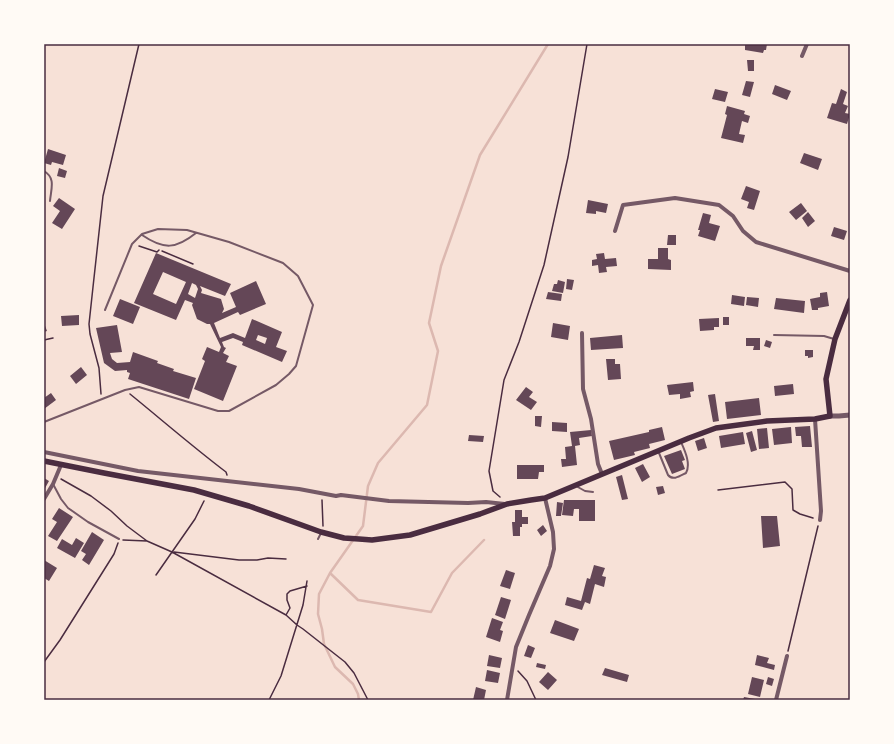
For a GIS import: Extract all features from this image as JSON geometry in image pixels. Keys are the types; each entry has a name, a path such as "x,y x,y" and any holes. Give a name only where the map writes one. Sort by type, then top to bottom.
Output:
{"main road":[{"path":"44,461 194,490 249,506 321,532 344,538 372,540 410,536 507,504 545,498 681,441 716,428 767,421 815,419 830,416 826,379 835,339 850,300"}],"street":[{"path":"802,56 807,44"},
{"path":"615,231 623,205 675,198 719,205 733,216 742,231 756,242 850,271"},
{"path":"582,333 583,389 591,419 598,464 602,474"},
{"path":"830,416 850,415"},
{"path":"815,419 821,511 820,520"},
{"path":"44,452 138,471 228,480 299,489 336,496 341,495 389,501 486,502 507,504"},
{"path":"44,499 54,484 61,464"},
{"path":"507,700 516,647 550,566 554,549 553,532 545,498"},
{"path":"776,700 787,656"}],"lane":[{"path":"44,171 49,174 52,179 50,201"},
{"path":"44,422 126,390 139,387 218,411 229,411 276,385 296,366 313,305 298,276 283,263 229,242 187,230 158,229 142,234 132,244 105,310"},
{"path":"142,234 159,244 171,246 178,244 196,233"},
{"path":"774,335 824,336 835,339"},
{"path":"658,451 668,475 674,478 686,473 688,468 681,441"},
{"path":"54,484 61,499 68,508 88,522 119,539"},
{"path":"575,486 585,491 593,492"},
{"path":"318,539 321,532"}],"path":[{"path":"102,399 99,368 90,334 89,324 103,196 140,44"},
{"path":"492,488 489,470 504,380 519,342 544,265 568,157 587,44"},
{"path":"132,244 158,252 159,249 193,264"},
{"path":"44,340 53,338"},
{"path":"126,390 195,449 226,472 228,480"},
{"path":"64,481 91,496 106,507 146,542"},
{"path":"718,490 785,482 792,490 793,510 800,514 820,520 787,656"},
{"path":"156,574 196,519 207,494"},
{"path":"321,532 324,526 322,503"},
{"path":"44,662 60,640 114,554 119,539 146,542 172,552 286,615 345,662 354,673 368,700"},
{"path":"172,552 239,560 257,560 268,558 286,559"},
{"path":"269,700 281,676 303,606 307,581"},
{"path":"286,615 288,614 290,608 287,600 287,594 290,591 306,586"},
{"path":"513,665 527,681 536,700"}],"building":[{"path":"745,44 767,44 766,50 764,50 763,53 745,50"},
{"path":"747,60 754,60 754,71 748,71"},
{"path":"746,81 754,82 750,97 742,95"},
{"path":"775,85 791,91 787,100 772,94"},
{"path":"715,89 728,92 725,102 712,99"},
{"path":"841,89 847,92 843,104 848,106 845,113 850,114 847,124 827,118 832,103 836,104"},
{"path":"727,106 745,111 744,114 750,116 748,123 742,121 739,134 745,135 743,143 721,138 727,115 725,114"},
{"path":"48,149 66,155 63,165 52,162 51,165 44,163"},
{"path":"804,153 822,159 818,170 800,163"},
{"path":"59,168 67,171 65,178 57,176"},
{"path":"746,186 760,191 754,210 747,208 749,202 741,199"},
{"path":"59,198 75,209 62,229 52,223 60,211 53,206"},
{"path":"588,200 608,204 606,213 596,211 596,214 586,213"},
{"path":"801,203 807,211 796,220 789,212"},
{"path":"808,212 815,221 808,227 802,218"},
{"path":"703,213 711,215 709,223 720,226 715,241 698,236 700,230 698,230"},
{"path":"834,227 847,231 844,240 831,236"},
{"path":"668,235 676,235 676,245 667,245"},
{"path":"658,248 668,248 668,259 671,260 671,270 648,269 648,259 658,259"},
{"path":"156,253 231,284 225,296 200,286 202,290 201,293 221,299 224,309 222,313 236,307 230,293 256,281 266,304 240,315 238,312 214,323 220,338 233,333 245,338 252,319 282,332 276,347 287,351 282,362 242,345 243,342 233,338 222,342 226,348 223,353 229,356 226,362 237,366 223,401 194,389 205,361 202,359 207,347 219,352 221,347 210,324 197,319 192,305 193,303 185,300 176,320 134,303","holes":["163,272 186,282 176,304 153,294","192,283 196,285 198,289 195,298 188,294","258,335 267,338 265,344 256,340"]},
{"path":"604,253 605,259 616,258 617,266 606,267 607,272 599,273 598,265 592,266 592,260 597,259 596,254"},
{"path":"567,279 574,280 572,290 566,289"},
{"path":"558,280 565,282 563,293 552,291 554,284 557,284"},
{"path":"548,292 562,294 561,301 546,299"},
{"path":"827,292 829,306 818,308 818,310 812,310 810,299 820,297 820,293"},
{"path":"732,295 745,297 744,306 731,304"},
{"path":"747,297 759,298 758,307 746,305"},
{"path":"776,298 805,301 804,313 774,309"},
{"path":"120,299 140,307 133,324 113,316"},
{"path":"79,315 79,325 62,326 61,316"},
{"path":"723,317 729,317 729,325 723,325"},
{"path":"719,318 719,327 714,327 714,330 700,331 699,319"},
{"path":"44,323 47,331 44,332"},
{"path":"553,323 570,326 568,340 551,337"},
{"path":"117,325 122,352 110,353 112,359 117,363 130,362 133,352 158,361 157,363 174,369 173,371 196,378 189,399 128,379 130,373 127,372 127,370 115,371 104,363 96,328"},
{"path":"622,335 623,348 591,350 590,338"},
{"path":"746,338 760,338 760,350 753,350 754,346 746,346"},
{"path":"766,340 772,342 770,348 764,346"},
{"path":"805,350 813,350 813,357 808,358 808,356 805,356"},
{"path":"606,359 615,359 615,364 620,364 621,379 608,380"},
{"path":"81,367 87,375 76,384 70,376"},
{"path":"693,382 694,391 690,392 691,397 680,399 680,394 669,395 667,385"},
{"path":"793,384 794,394 775,396 774,386"},
{"path":"526,387 533,392 529,397 537,402 531,410 516,400"},
{"path":"51,393 56,400 44,409 44,398"},
{"path":"715,394 719,421 713,422 708,395"},
{"path":"759,398 761,415 727,419 725,402"},
{"path":"535,416 542,416 541,427 535,426"},
{"path":"552,422 567,423 567,432 552,431"},
{"path":"810,426 812,447 802,447 801,436 796,436 795,427"},
{"path":"662,427 665,440 649,444 650,448 634,452 635,455 614,460 609,441 649,432 649,430"},
{"path":"791,427 792,443 774,445 772,429"},
{"path":"767,428 769,448 759,449 757,429"},
{"path":"591,430 592,436 579,438 580,445 575,446 577,465 562,467 561,459 566,459 565,447 572,446 570,432"},
{"path":"752,431 757,450 751,452 746,433"},
{"path":"743,432 745,444 721,448 719,436"},
{"path":"469,435 484,436 483,442 468,441"},
{"path":"704,438 707,448 698,451 695,441"},
{"path":"681,450 685,460 682,461 685,469 672,474 664,456"},
{"path":"643,464 650,477 642,482 635,468"},
{"path":"517,465 544,465 544,472 539,472 538,479 517,479"},
{"path":"622,475 628,499 622,500 616,477"},
{"path":"44,478 49,481 44,490"},
{"path":"663,486 665,493 658,495 656,487"},
{"path":"564,500 595,500 595,521 579,521 579,509 574,509 573,516 562,515"},
{"path":"557,502 563,503 561,516 556,516"},
{"path":"59,508 73,517 57,541 48,536 57,522 52,519"},
{"path":"515,510 522,510 522,517 528,517 528,524 522,524 522,527 520,527 520,536 513,536 512,522 515,522"},
{"path":"761,516 777,516 780,546 763,548"},
{"path":"543,525 547,531 541,536 537,530"},
{"path":"92,532 104,540 89,565 82,560 86,554 81,551"},
{"path":"76,538 84,543 75,558 57,548 62,539 72,545"},
{"path":"44,560 57,568 49,581 44,578"},
{"path":"594,565 605,568 602,576 606,577 604,587 595,584 590,604 585,602 582,610 565,605 567,597 581,601 587,578 590,579"},
{"path":"506,570 515,573 510,589 500,586"},
{"path":"501,597 511,600 505,619 495,615"},
{"path":"492,618 503,622 500,630 503,631 500,642 486,637"},
{"path":"555,620 579,629 574,641 550,633"},
{"path":"528,645 535,648 531,658 524,656"},
{"path":"489,655 502,658 500,668 487,666"},
{"path":"757,655 769,658 767,663 775,665 774,670 755,665"},
{"path":"537,663 546,665 545,669 536,667"},
{"path":"605,668 629,675 627,682 602,675"},
{"path":"487,670 500,673 498,683 485,681"},
{"path":"548,672 557,680 548,690 539,682"},
{"path":"752,677 764,680 760,697 748,694"},
{"path":"768,677 774,679 772,686 766,684"},
{"path":"476,687 486,690 484,700 473,700"},
{"path":"744,697 755,699 755,700 743,700"}],"waterway":[{"path":"359,700 353,684 335,667 324,644 318,614 319,594 330,573 363,526 368,486 378,463 427,405 438,351 429,323 441,266 480,155 548,44"},
{"path":"330,573 358,600 431,612 452,573 484,540"}]}
